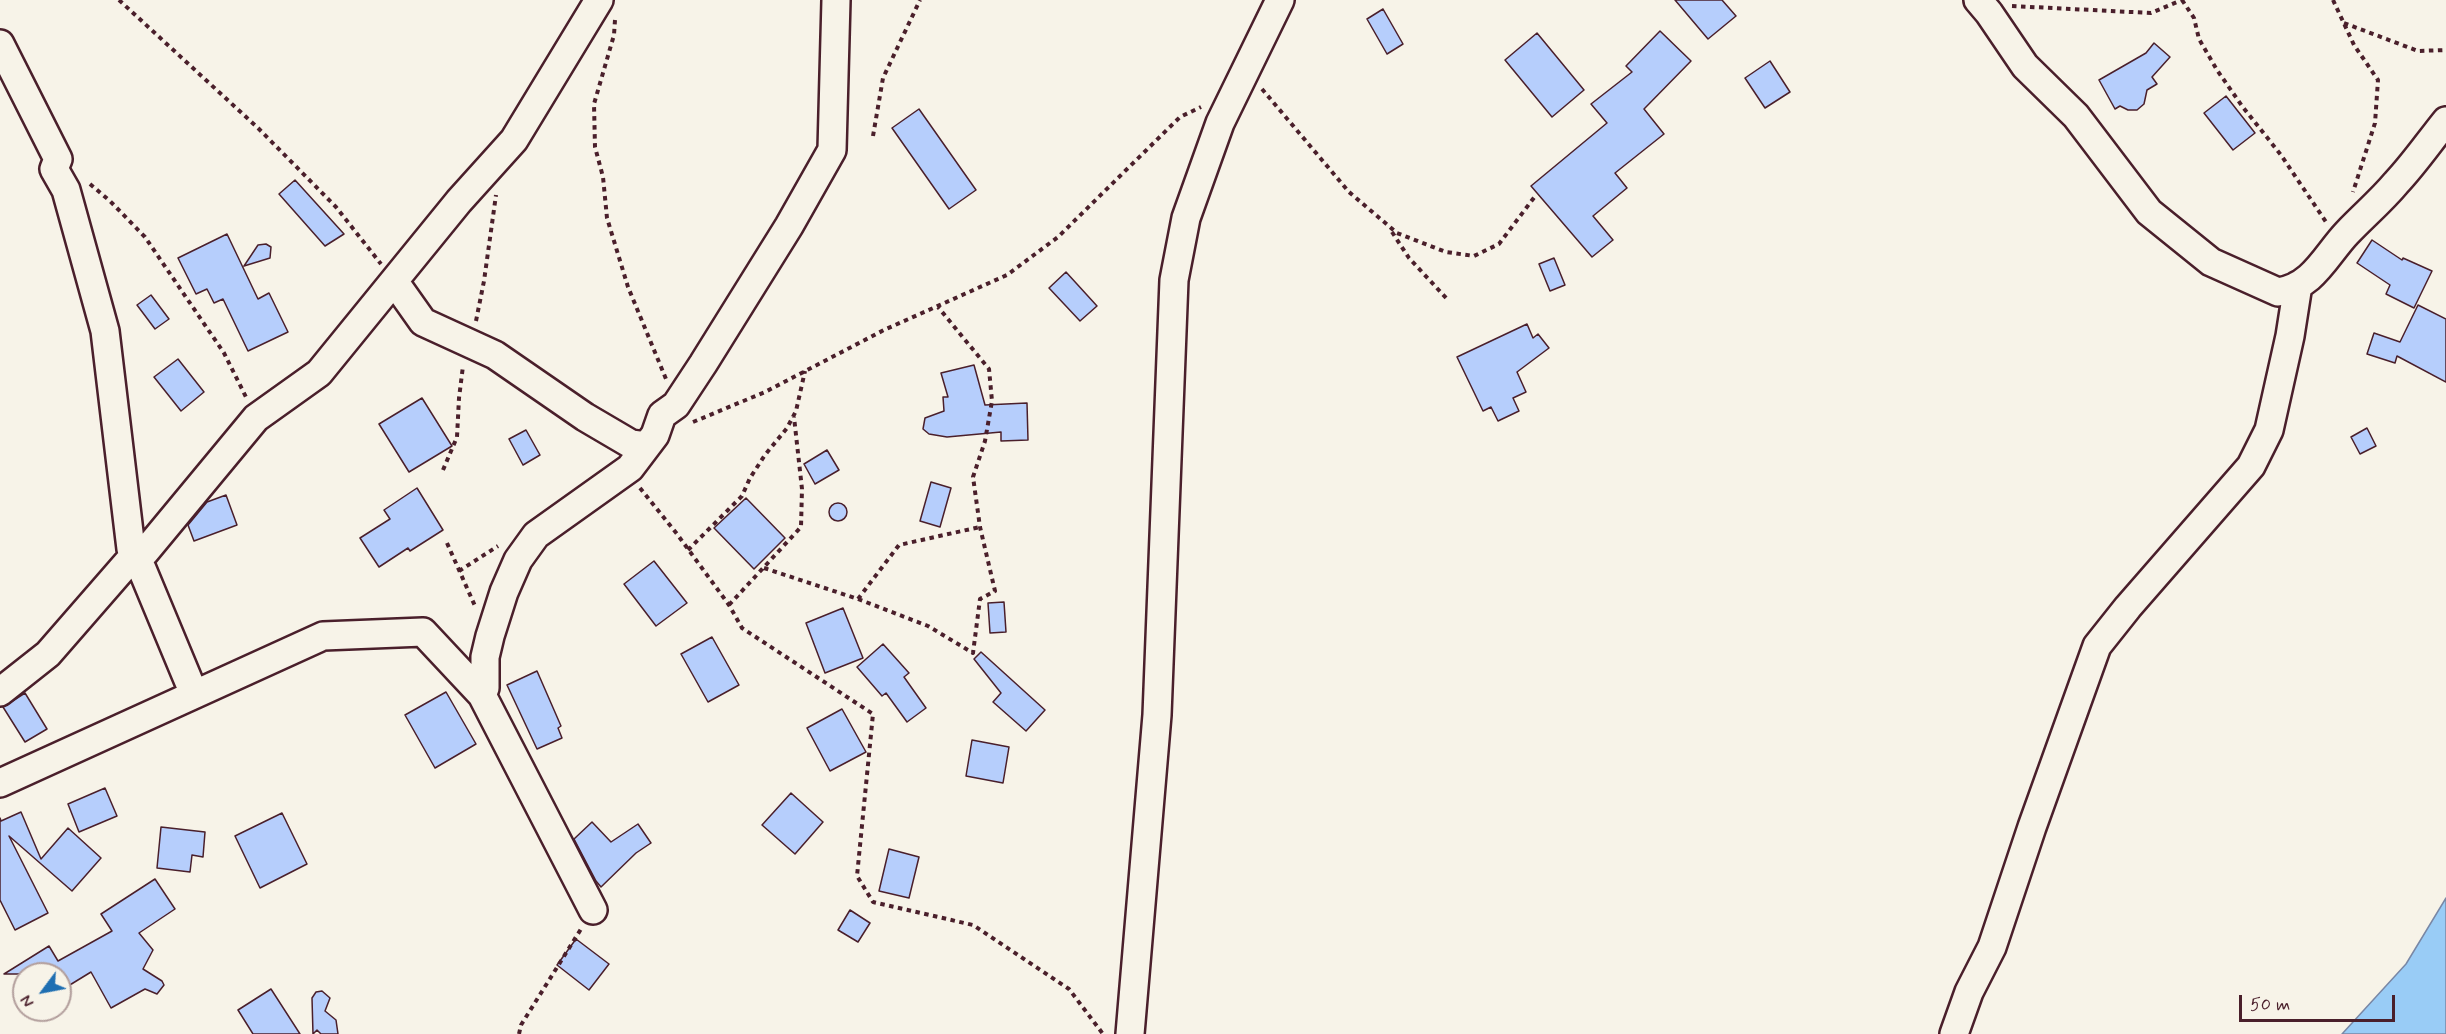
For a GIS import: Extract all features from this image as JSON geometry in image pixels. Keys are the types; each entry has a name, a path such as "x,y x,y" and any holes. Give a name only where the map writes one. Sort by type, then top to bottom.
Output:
{"street":[{"path":"482,695 485,688 484,657 504,592 518,560 536,535 630,468 650,440 662,416 676,405 789,226 832,150 836,0"},
{"path":"1130,1034 1157,715 1174,280 1186,219 1220,123 1280,0"},
{"path":"0,692 48,654 129,561 136,560 256,418 319,374 459,201 514,140 607,6"},
{"path":"1983,6 2025,66 2076,116 2149,212 2211,262 2278,292 2298,285 2328,259 2339,242 2396,183 2446,122"},
{"path":"0,44 58,159 54,169 66,190 105,331 131,549 142,569 194,694"},
{"path":"394,280 423,322 495,356 585,417 631,444 650,440"},
{"path":"1954,1034 1970,992 1992,947 2097,646 2251,466 2269,430 2290,336 2298,285"},
{"path":"0,783 323,636 423,632 482,695 593,910"}],"path":[{"path":"119,0 258,128 336,207 394,280"},
{"path":"873,136 883,78 920,0"},
{"path":"1983,6 2028,6 2060,10 2151,13 2182,0 2194,18 2199,39 2217,70 2281,155 2339,242"},
{"path":"2332,0 2343,23 2378,80 2375,123 2351,197"},
{"path":"607,6 614,35 594,104 595,147 603,177 607,218 628,287 652,341 676,405"},
{"path":"2343,23 2418,51 2446,50"},
{"path":"650,440 765,392 884,330 1007,275 1058,237 1180,117 1241,80 1349,192 1397,233 1446,252 1473,256 1499,244 1536,195"},
{"path":"85,180 110,201 145,237 224,353 256,418"},
{"path":"443,470 457,437 459,398 468,343 478,314 497,188"},
{"path":"1389,226 1408,258 1448,300"},
{"path":"764,568 858,598 928,626 973,653 980,599 995,591 980,527 973,477 985,441 992,400 989,369 938,307"},
{"path":"688,550 742,496 755,470 787,428 794,416 805,370"},
{"path":"729,605 801,527 802,489 794,416"},
{"path":"630,468 641,490 661,513 729,605 742,628 873,714 857,876 873,902 973,925 1069,989 1103,1034"},
{"path":"858,598 899,545 980,527"},
{"path":"447,543 463,582 490,636"},
{"path":"519,1034 521,1025 593,910"}],"water":[{"path":"2446,898 2446,1034 2342,1034 2406,964"}],"building":[{"path":"1675,0 1722,0 1736,16 1708,39"},
{"path":"1383,9 1403,44 1387,54 1367,19"},
{"path":"1660,31 1691,61 1644,109 1664,134 1615,173 1627,188 1593,216 1613,240 1592,257 1531,186 1607,123 1591,104 1632,72 1626,66"},
{"path":"1537,33 1584,90 1552,117 1505,60"},
{"path":"2154,43 2170,57 2152,77 2157,84 2147,90 2144,104 2137,110 2128,110 2120,106 2115,109 2099,80 2146,53"},
{"path":"1770,61 1790,92 1765,108 1745,78"},
{"path":"2226,96 2255,133 2233,150 2204,113"},
{"path":"919,109 976,190 949,209 892,128"},
{"path":"295,180 344,234 325,246 279,194"},
{"path":"227,234 258,299 269,293 288,332 248,351 223,299 214,303 207,289 196,294 178,258"},
{"path":"2372,240 2402,260 2403,258 2432,271 2414,308 2386,294 2390,285 2357,263"},
{"path":"266,244 271,247 270,258 244,266 258,245"},
{"path":"1554,258 1565,285 1550,291 1539,264"},
{"path":"1066,272 1097,306 1080,321 1049,288"},
{"path":"151,295 169,319 155,329 137,305"},
{"path":"2418,305 2446,319 2446,382 2397,356 2395,363 2367,354 2374,333 2400,342"},
{"path":"1527,324 1533,338 1538,334 1549,348 1517,372 1526,392 1513,398 1519,411 1498,421 1491,407 1483,411 1457,357"},
{"path":"178,359 204,392 181,411 154,377"},
{"path":"974,365 985,405 1027,403 1028,440 1001,441 1001,432 947,437 929,434 923,429 925,418 944,411 943,397 948,397 941,373"},
{"path":"422,398 452,446 409,472 379,424"},
{"path":"2367,428 2376,446 2360,454 2351,437"},
{"path":"526,430 540,455 523,465 509,439"},
{"path":"827,450 839,470 815,484 804,464"},
{"path":"931,482 951,488 940,527 920,521"},
{"path":"417,488 443,530 410,551 408,548 379,567 360,538 390,519 384,510"},
{"path":"226,495 237,525 194,541 188,525 207,502"},
{"path":"746,498 785,538 754,569 714,528"},
{"path":"838,503 844,506 847,512 844,518 838,521 832,518 829,512 832,506"},
{"path":"654,561 687,603 656,626 624,584"},
{"path":"1004,602 1006,632 990,633 988,603"},
{"path":"843,608 863,658 825,673 806,623"},
{"path":"712,637 739,685 708,702 681,654"},
{"path":"883,644 909,673 904,677 926,708 907,722 886,693 882,696 857,667"},
{"path":"981,652 1045,710 1026,731 993,702 1001,693 974,659"},
{"path":"537,671 561,726 558,728 562,738 537,749 507,685"},
{"path":"446,692 476,744 435,768 405,715"},
{"path":"25,693 47,729 25,742 3,707"},
{"path":"842,709 866,752 830,771 807,728"},
{"path":"972,740 1009,747 1003,783 966,776"},
{"path":"105,788 117,816 79,832 68,804"},
{"path":"791,793 823,822 795,854 762,825"},
{"path":"21,812 41,859 68,828 101,858 72,891 9,836 48,913 15,930 0,900 0,818 1,821"},
{"path":"282,813 307,864 260,888 235,836"},
{"path":"592,822 611,842 638,824 651,843 636,853 601,887 574,839"},
{"path":"161,827 205,832 203,857 192,855 190,872 157,868"},
{"path":"889,849 919,857 909,898 879,891"},
{"path":"155,879 175,909 139,933 153,950 143,969 162,981 164,985 157,994 145,989 111,1008 91,972 72,984 72,962 23,962 49,946 58,961 112,931 101,914"},
{"path":"850,910 870,923 858,942 838,930"},
{"path":"576,939 609,964 589,990 557,965"},
{"path":"271,989 300,1034 253,1034 238,1010"},
{"path":"322,991 330,998 325,1011 336,1020 338,1034 321,1034 317,1030 313,1034 312,998 316,992"}]}
